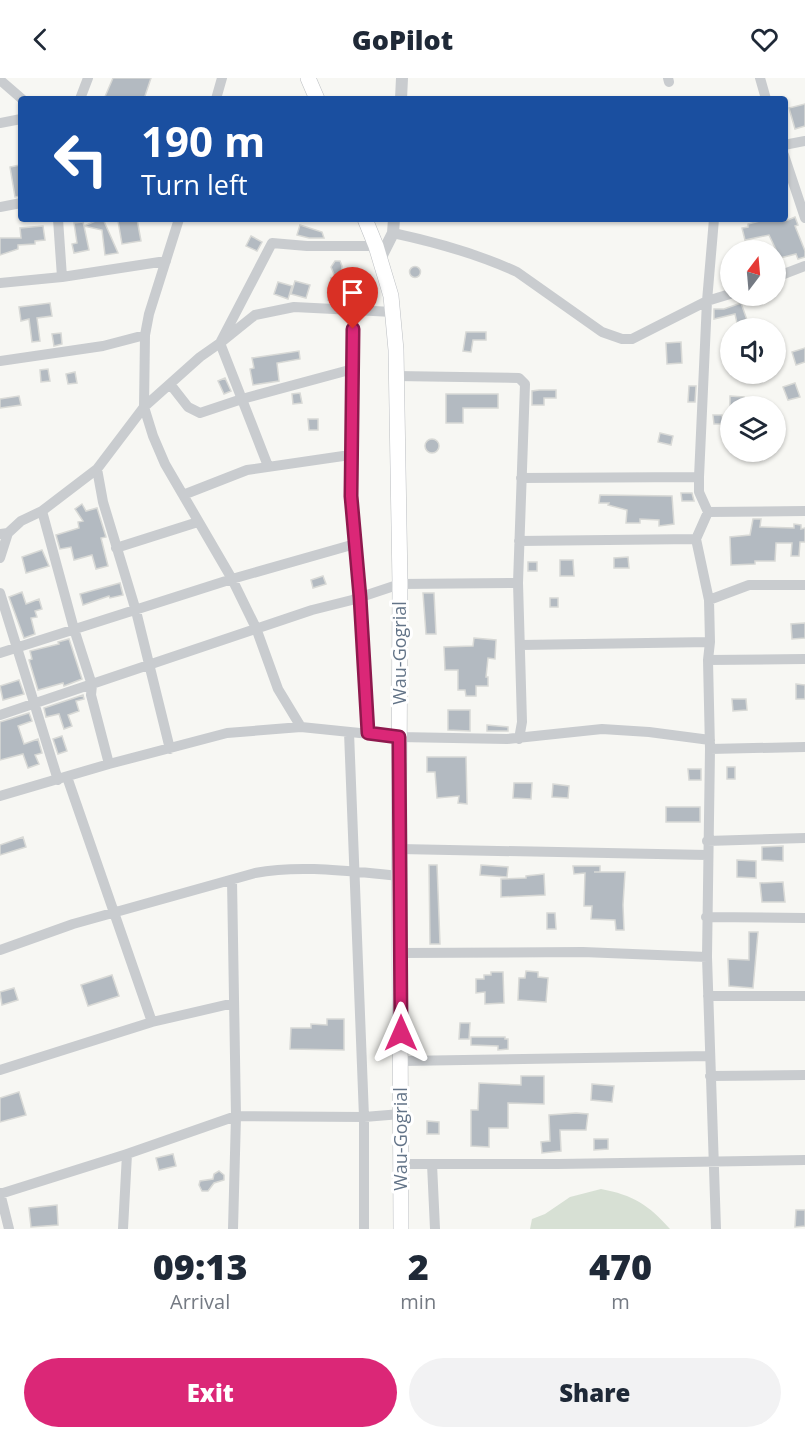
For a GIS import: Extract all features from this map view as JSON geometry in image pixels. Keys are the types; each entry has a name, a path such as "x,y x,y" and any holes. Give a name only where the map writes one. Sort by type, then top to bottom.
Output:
{"main road":[{"path":"308,78 315,96"},
{"name":"Wau-Gogrial","path":"367,222 378,252 393,312 396,376 400,584 401,1229"}],"street":[{"path":"81,96 88,78"},
{"path":"217,96 222,78"},
{"path":"401,96 402,78"},
{"path":"760,78 765,96"},
{"path":"0,80 19,96"},
{"path":"0,123 18,120"},
{"path":"788,144 805,141"},
{"path":"788,167 805,218"},
{"path":"0,207 18,204"},
{"path":"58,222 62,277"},
{"path":"178,222 149,314 145,335 144,407 165,464 232,579 256,628 278,689 301,728"},
{"path":"268,466 220,343 272,243 378,252 393,233 394,222"},
{"path":"714,222 707,301 699,477 699,492 708,512 696,539 709,600 710,744 706,957 716,1229"},
{"path":"393,233 435,242 517,272 602,332 622,339 633,339 707,301 720,297"},
{"path":"0,283 62,277 166,261"},
{"path":"786,273 805,266"},
{"path":"0,558 4,534 21,521 42,511 97,469 144,407 200,357 255,315 294,307 393,312"},
{"path":"353,309 351,496 368,733"},
{"path":"0,361 103,346 145,335"},
{"path":"170,384 188,407 200,413 242,399 353,369"},
{"path":"396,376 519,378 525,384 518,583 522,722 519,739"},
{"path":"183,495 247,471 350,455"},
{"path":"97,469 103,502 136,611 170,749"},
{"path":"521,478 699,477"},
{"path":"42,511 74,629 92,685 91,695 109,764"},
{"path":"708,512 805,511"},
{"path":"116,548 198,522"},
{"path":"519,541 696,539"},
{"path":"0,652 232,579 355,544"},
{"path":"0,715 256,628 400,584 518,583"},
{"path":"709,600 749,585 805,585"},
{"path":"0,593 34,705 152,1022"},
{"path":"521,645 710,642"},
{"path":"708,660 805,659"},
{"path":"0,795 227,733 301,728 399,737 519,739 602,729 649,732 710,744 805,747"},
{"path":"349,732 364,1117 364,1229"},
{"path":"707,841 805,838"},
{"path":"400,849 707,855"},
{"path":"0,950 72,924 273,869 400,876"},
{"path":"232,880 236,1116 233,1229"},
{"path":"706,917 805,918"},
{"path":"401,953 583,952 706,957"},
{"path":"708,996 805,996"},
{"path":"0,1070 152,1022 234,1003"},
{"path":"402,1061 710,1056"},
{"path":"711,1076 805,1075"},
{"path":"9,1229 0,1194 127,1154 236,1116 364,1117 401,1114"},
{"path":"123,1229 127,1154"},
{"path":"401,1164 805,1160"},
{"path":"432,1164 435,1229"}],"shaded area":[{"path":"601,1189 622,1194 640,1202 655,1213 670,1229 530,1229 532,1219 545,1214 570,1197"}],"building":[{"path":"113,78 151,78 145,96 105,96"},
{"path":"805,104 805,126 795,129 789,108"},
{"path":"18,165 18,196 15,197 10,167"},
{"path":"795,217 798,225 795,226 805,251 805,257 798,259 796,254 786,256 786,240 771,240 769,235 745,240 742,228 748,227 748,224 788,222"},
{"path":"83,222 89,250 74,253 72,244 77,243 74,223"},
{"path":"93,222 104,222 118,253 105,255 102,230 84,226"},
{"path":"118,222 138,222 141,241 122,244"},
{"path":"300,225 322,232 324,238 297,235"},
{"path":"43,226 45,240 35,241 35,244 18,245 18,249 0,255 0,238 21,238 20,228"},
{"path":"251,236 262,242 257,251 246,246"},
{"path":"335,261 340,261 342,266 338,301 328,300 331,278 336,279 331,267"},
{"path":"415,267 419,268 419,276 415,277 411,276 410,272 411,268"},
{"path":"295,281 310,285 306,298 291,294"},
{"path":"278,282 292,286 288,299 274,294"},
{"path":"50,303 52,316 37,318 40,341 32,342 29,319 21,321 19,307"},
{"path":"742,306 746,318 736,318 735,314 714,319 714,309"},
{"path":"466,332 486,332 486,340 473,340 471,352 463,351"},
{"path":"61,333 62,344 54,346 52,334"},
{"path":"681,342 682,363 667,364 666,343"},
{"path":"805,348 805,362 796,365 792,352"},
{"path":"299,351 300,359 277,363 279,381 253,385 250,369 254,368 252,358"},
{"path":"48,369 50,381 41,382 40,370"},
{"path":"75,372 77,383 68,384 66,374"},
{"path":"225,378 231,391 224,394 218,381"},
{"path":"795,383 800,397 788,400 783,387"},
{"path":"689,386 696,386 695,402 688,402"},
{"path":"556,390 556,398 544,398 544,405 532,405 532,391"},
{"path":"300,393 302,403 293,404 292,394"},
{"path":"446,394 498,394 498,408 463,408 463,423 446,423"},
{"path":"19,396 21,405 0,408 0,399"},
{"path":"713,415 720,415 720,424 714,424"},
{"path":"308,419 318,419 318,430 309,430"},
{"path":"660,433 673,436 671,445 658,442"},
{"path":"432,439 437,441 439,446 437,451 432,453 427,451 425,446 427,441"},
{"path":"681,493 692,493 694,501 682,501"},
{"path":"600,495 672,496 674,524 659,526 659,520 640,519 640,523 626,523 627,510 608,505 609,503 599,503"},
{"path":"82,504 86,511 97,508 106,537 101,538 108,566 96,569 92,555 74,560 71,547 60,549 56,535 79,528 78,522 83,521 75,509"},
{"path":"753,519 761,519 760,527 794,528 794,524 801,525 801,529 805,528 805,542 800,542 799,556 791,556 792,543 776,543 775,561 755,561 755,564 731,565 730,537 750,535"},
{"path":"42,550 49,566 26,573 22,557"},
{"path":"628,557 629,568 614,568 614,558"},
{"path":"560,560 573,560 574,576 560,576"},
{"path":"528,562 537,562 537,571 528,571"},
{"path":"323,576 326,584 313,588 311,580"},
{"path":"120,583 123,595 110,598 109,596 83,605 80,594"},
{"path":"22,592 26,604 39,599 42,609 35,611 37,617 31,618 35,634 24,638 9,597"},
{"path":"423,593 434,593 436,634 426,634"},
{"path":"550,598 558,598 558,607 550,607"},
{"path":"805,623 805,638 792,639 791,624"},
{"path":"474,638 496,640 495,659 488,658 486,677 488,677 488,686 476,686 476,696 466,696 465,690 458,690 458,670 445,670 444,647 473,646"},
{"path":"69,639 82,679 64,686 63,683 38,690 29,660 32,659 30,651 59,644 58,642"},
{"path":"19,680 24,694 3,700 0,686"},
{"path":"796,684 805,685 805,699 796,699"},
{"path":"83,695 84,699 76,701 79,711 68,715 72,726 64,729 59,714 46,717 44,708"},
{"path":"732,699 746,699 747,710 733,711"},
{"path":"448,710 470,710 470,731 448,730"},
{"path":"29,713 32,721 18,726 24,744 38,739 42,753 35,755 39,764 28,768 23,754 0,760 0,722"},
{"path":"487,725 508,727 508,731 487,731"},
{"path":"62,736 67,751 58,754 53,739"},
{"path":"427,757 466,757 467,804 458,803 459,796 437,798 435,772 427,772"},
{"path":"727,767 735,767 735,779 727,779"},
{"path":"688,769 701,769 701,780 689,780"},
{"path":"514,783 532,783 531,799 513,798"},
{"path":"553,784 569,786 568,798 552,797"},
{"path":"666,807 700,807 700,822 666,822"},
{"path":"23,837 26,847 0,855 0,845"},
{"path":"783,846 783,861 762,860 762,847"},
{"path":"737,860 756,861 756,878 737,877"},
{"path":"429,865 437,865 440,944 430,944"},
{"path":"481,865 508,867 507,877 480,875"},
{"path":"573,866 600,866 600,872 625,872 624,930 616,930 615,920 591,919 592,906 584,906 585,873 574,874"},
{"path":"544,874 545,895 501,897 501,879 526,878 526,876"},
{"path":"783,882 785,902 762,902 760,883"},
{"path":"547,913 555,913 556,929 547,929"},
{"path":"749,932 758,932 753,988 729,986 728,959 749,960"},
{"path":"526,971 538,972 538,977 548,978 546,1002 518,1000 519,978 525,978"},
{"path":"491,972 503,972 504,1003 485,1004 485,992 476,993 476,979 484,979 484,975 491,975"},
{"path":"112,975 119,996 88,1006 81,985"},
{"path":"14,988 18,1000 2,1005 0,992"},
{"path":"327,1019 344,1019 344,1050 290,1049 291,1028 311,1028 311,1024 327,1025"},
{"path":"460,1023 470,1023 469,1039 459,1039"},
{"path":"471,1037 505,1037 508,1039 508,1049 498,1050 498,1046 471,1045"},
{"path":"521,1076 544,1076 544,1104 508,1103 508,1128 489,1128 489,1147 471,1146 471,1110 478,1110 479,1083 521,1085"},
{"path":"592,1084 614,1086 612,1102 591,1100"},
{"path":"19,1092 26,1115 0,1122 0,1098"},
{"path":"588,1114 586,1130 560,1130 561,1151 542,1153 541,1142 550,1141 549,1115"},
{"path":"427,1121 439,1122 439,1134 427,1134"},
{"path":"594,1139 608,1139 608,1149 594,1150"},
{"path":"173,1154 176,1166 159,1170 156,1158"},
{"path":"219,1171 224,1175 224,1180 214,1183 208,1191 202,1191 200,1181 213,1179 214,1174"},
{"path":"57,1205 58,1225 31,1227 29,1208"},
{"path":"796,1210 805,1210 805,1226 795,1227"}],"route":[{"path":"353,329 351,496 368,733 399,737 401,1033"}]}
